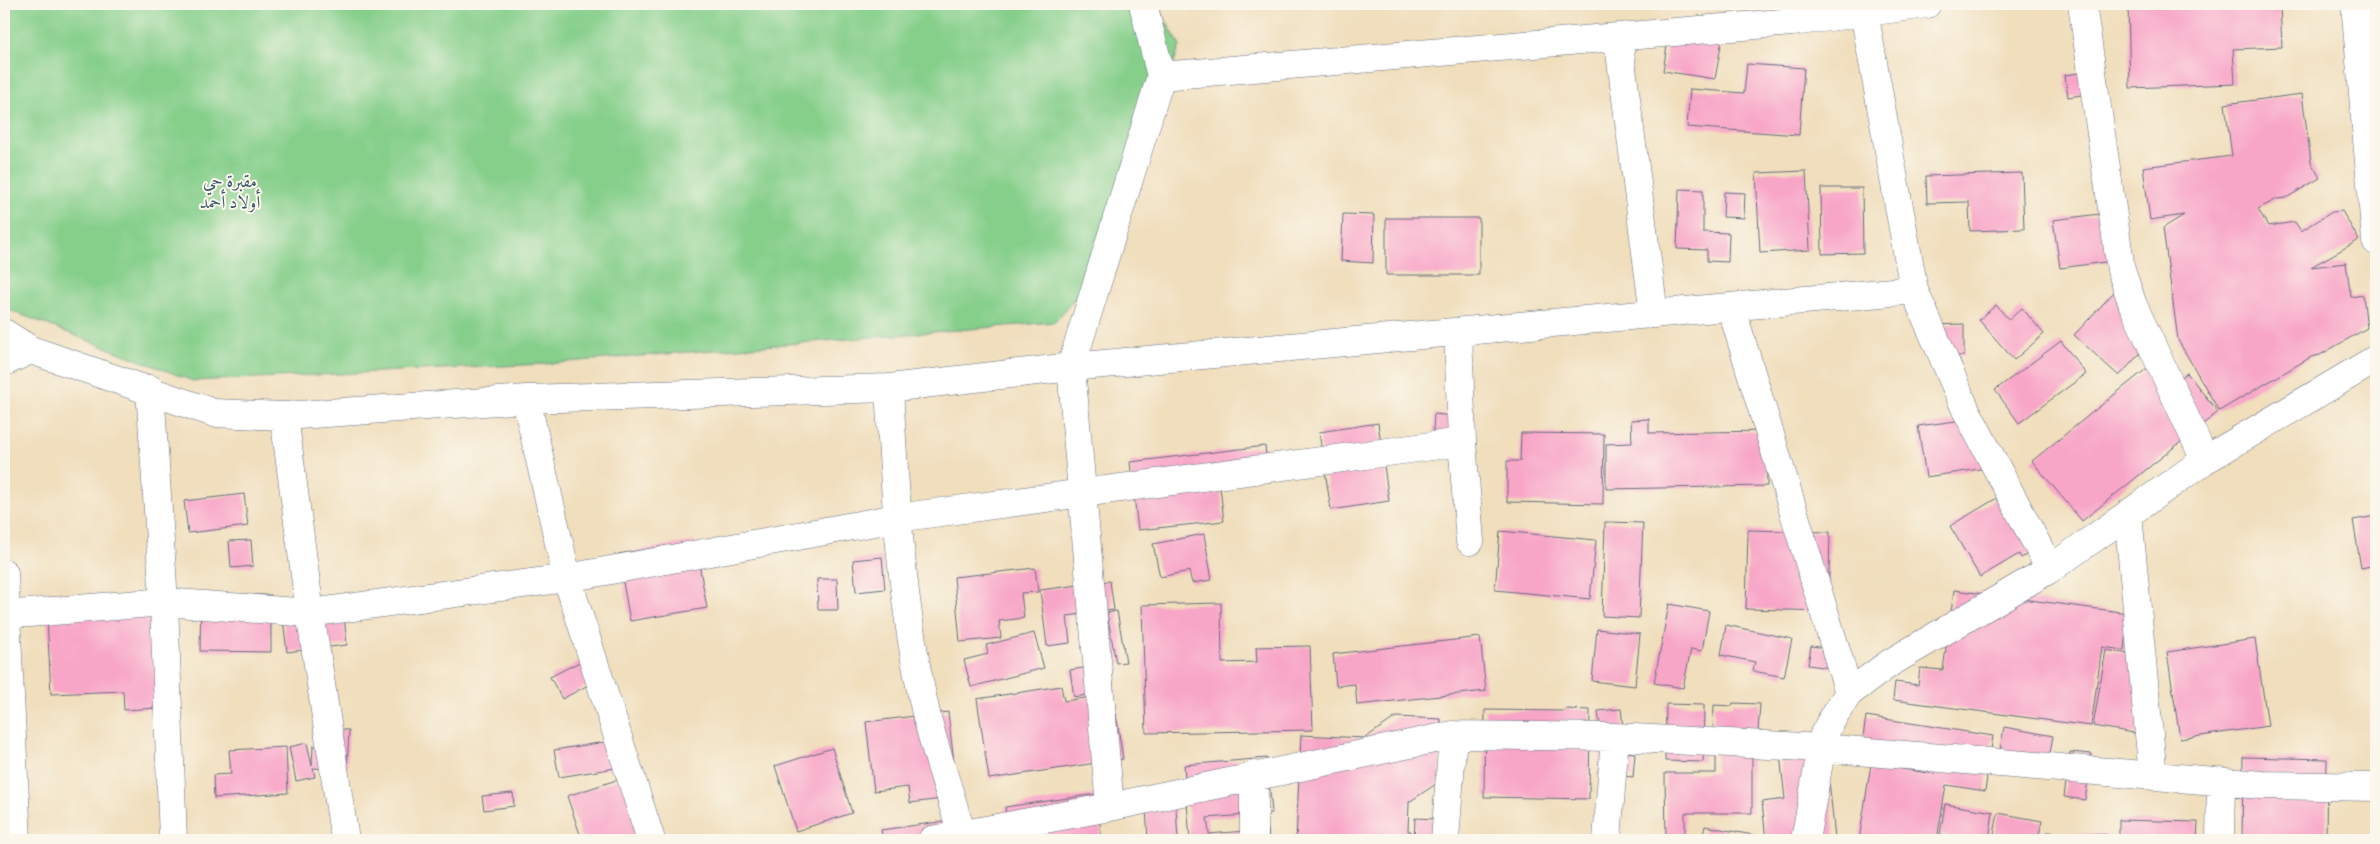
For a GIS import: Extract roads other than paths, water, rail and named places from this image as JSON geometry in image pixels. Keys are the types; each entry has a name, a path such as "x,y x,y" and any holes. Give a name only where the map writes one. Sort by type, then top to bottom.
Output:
{"street":[{"path":"1110,807 1071,367 1161,76 1143,4"},
{"path":"1161,76 1618,37 1791,13 1864,12 1927,4"},
{"path":"2082,4 2121,270 2133,305 2205,460"},
{"path":"2355,4 2376,240"},
{"path":"1864,12 1914,290 1966,410 2050,569"},
{"path":"1618,37 1654,314"},
{"path":"4,333 32,350 150,389 214,413 284,416 526,399 889,388 1071,367 1914,290"},
{"path":"1731,307 1849,693"},
{"path":"1458,332 1462,442 1470,541"},
{"path":"4,362 32,350"},
{"path":"1806,840 1824,734 1849,693 1890,663 2050,569 2205,460 2376,359"},
{"path":"889,388 897,518 909,624 925,710 962,837"},
{"path":"150,389 164,602 173,840"},
{"path":"526,399 567,578 651,840"},
{"path":"284,416 310,613 345,840"},
{"path":"6,615 164,602 310,613 567,578 897,518 1462,442"},
{"path":"2128,514 2153,776"},
{"path":"4,573 17,840"},
{"path":"932,840 962,837 1453,735 1615,737 1822,748 2262,785 2376,787"},
{"path":"1445,840 1453,735"},
{"path":"1607,840 1615,737"},
{"path":"1254,776 1254,840"},
{"path":"2220,840 2221,781"}],"park label":[{"name":"مقبرة حي أولاد أحمد","path":"230,191"}]}
